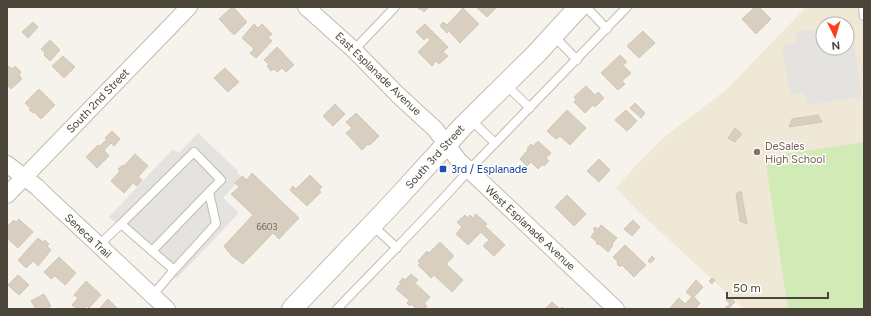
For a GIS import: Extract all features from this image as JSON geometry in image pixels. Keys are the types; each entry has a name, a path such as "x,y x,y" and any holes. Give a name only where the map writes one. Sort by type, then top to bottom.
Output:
{"street":[{"name":"South 2nd Street","path":"7,195 188,7"},
{"name":"East Esplanade Avenue","path":"306,7 354,50 398,95 435,129 447,144"},
{"name":"South 3rd Street","path":"292,309 470,119 506,84 579,7"},
{"name":"West Esplanade Avenue","path":"447,144 459,161 616,309"},
{"name":"Seneca Trail","path":"7,164 37,187 98,246 167,309"}],"lane":[{"path":"354,50 395,7"},
{"path":"586,7 606,29"},
{"path":"337,309 397,248 495,143 628,7"},
{"path":"863,7 864,16"},
{"path":"553,35 577,60"},
{"path":"506,84 530,108"},
{"path":"470,119 495,143"},
{"path":"98,246 194,152 221,180 152,251"},
{"path":"152,296 216,224 208,192"},
{"path":"121,224 174,270"},
{"path":"372,225 397,248"}],"shaded area":[{"name":"DeSales High School","path":"806,7 864,7 864,309 744,309 637,210 616,188 635,166 663,138 728,88"},
{"path":"815,29 815,56 855,56 855,51 862,97 807,105 804,94 790,95 782,46 796,43 796,32"},
{"path":"198,133 238,171 237,173 241,176 223,198 239,213 177,278 109,217 173,149 179,153"}],"green space":[{"path":"864,142 864,309 788,309 765,157"}],"building":[{"path":"232,7 247,22 234,35 219,19"},
{"path":"417,7 429,7 424,12"},
{"path":"476,7 497,7 487,17"},
{"path":"755,7 759,7 771,19 756,34 742,19"},
{"path":"463,8 479,24 460,43 449,31 447,33 440,26 443,22 447,25"},
{"path":"33,22 38,27 28,38 22,32"},
{"path":"254,24 258,28 262,24 272,34 268,37 272,41 256,58 250,53 254,49 242,38"},
{"path":"425,24 448,47 443,52 448,56 439,64 436,61 432,66 418,52 430,40 427,37 424,40 416,32"},
{"path":"643,31 655,43 639,58 627,46"},
{"path":"50,40 60,50 50,61 41,49"},
{"path":"277,47 294,65 286,72 282,68 277,72 274,69 271,71 267,66 269,64 264,60"},
{"path":"620,55 627,62 623,65 631,73 622,81 625,84 618,90 601,73"},
{"path":"63,56 75,67 64,78 52,66"},
{"path":"9,66 12,69 15,66 21,72 19,75 22,79 11,89 8,86 7,87 7,68"},
{"path":"225,68 239,82 228,92 214,78"},
{"path":"586,86 595,95 598,92 604,98 595,107 593,105 585,113 574,102 576,100 574,97"},
{"path":"39,89 55,105 41,119 34,112 33,113 29,110 31,109 25,103"},
{"path":"635,103 645,113 641,118 630,108"},
{"path":"335,104 345,114 333,126 323,116"},
{"path":"567,110 586,128 570,145 560,136 556,139 547,131"},
{"path":"626,110 637,121 627,131 615,120"},
{"path":"356,113 379,136 370,145 368,144 362,150 346,133 352,128 346,122"},
{"path":"818,115 822,122 789,127 792,119"},
{"path":"735,128 742,134 735,142 728,138"},
{"path":"112,131 120,139 114,146 111,143 104,150 109,156 97,168 86,157 98,145 100,146 107,139 105,138"},
{"path":"538,141 551,153 546,158 549,161 538,169 531,162 527,166 520,159 531,144 533,146"},
{"path":"135,154 148,166 138,177 142,180 137,186 133,183 124,193 111,181 120,171 118,169 123,165 124,166"},
{"path":"599,159 610,170 599,182 587,171"},
{"path":"252,173 299,218 279,239 273,233 243,264 232,256 224,246 253,215 231,194 239,187 235,183 242,176 247,180"},
{"path":"310,175 322,187 319,190 321,192 307,206 290,190 293,186 296,189"},
{"path":"741,191 747,224 740,221 736,194"},
{"path":"567,195 586,214 574,226 555,207"},
{"path":"476,214 487,224 485,226 505,245 494,256 483,246 489,240 481,232 468,245 456,234 462,227 457,222 465,215 468,218 470,215 473,218"},
{"path":"19,219 33,232 18,248 7,238 7,227 14,220 16,222"},
{"path":"633,220 640,227 632,236 624,229"},
{"path":"601,225 617,238 608,252 599,244 598,245 596,243 597,242 591,237 595,231 593,229 595,227 598,229"},
{"path":"38,238 43,242 45,240 49,244 47,246 51,250 38,266 33,261 26,268 18,260"},
{"path":"440,242 454,256 446,264 463,280 452,292 434,275 431,278 418,265 420,263 418,261 427,251 429,253"},
{"path":"625,245 646,265 634,277 622,265 620,267 617,264 618,262 613,257"},
{"path":"652,256 655,259 650,263 648,261"},
{"path":"59,257 76,273 65,285 55,276 51,279 44,272"},
{"path":"411,274 418,280 415,283 430,297 424,304 427,306 425,309 417,309 411,304 410,306 407,303 409,300 396,289 401,283 399,282 403,278 405,280"},
{"path":"18,275 29,285 19,295 8,285"},
{"path":"712,278 715,280 712,284 709,281"},
{"path":"696,280 703,287 694,297 700,303 695,309 669,309 679,298 685,304 692,297 686,292"},
{"path":"86,281 101,295 89,308 87,306 84,309 77,309 72,305 78,298 74,295"},
{"path":"44,294 51,306 46,309 36,309 31,301"},
{"path":"730,297 735,302 728,309 726,309 725,308 730,304 726,300"},
{"path":"108,299 118,309 99,309"},
{"path":"552,302 560,309 545,309"}],"place":[{"name":"DeSales High School","path":"757,152"},
{"name":"3rd / Esplanade","path":"443,169"}]}
